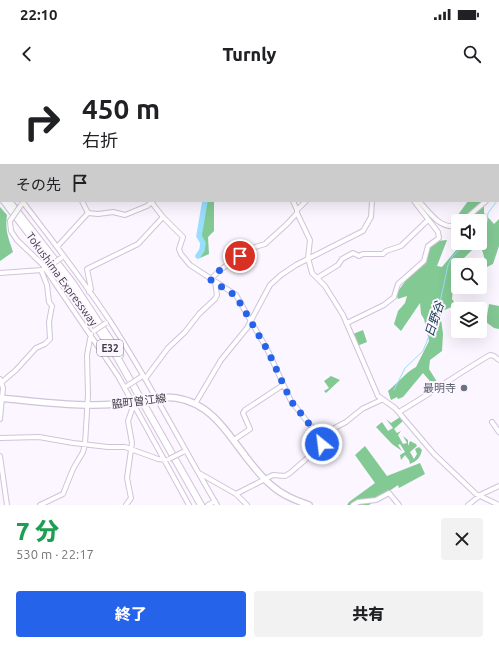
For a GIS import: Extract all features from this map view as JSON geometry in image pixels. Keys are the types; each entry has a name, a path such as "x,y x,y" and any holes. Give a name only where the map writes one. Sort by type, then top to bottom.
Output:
{"highway":[{"name":"Tokushima Expressway","path":"5,202 68,285 108,344 201,505"},
{"name":"Tokushima Expressway","path":"10,202 72,282 120,355 175,452 201,505"}],"main road":[{"name":"脇町曽江線","path":"1,398 104,406 134,403 155,398 176,398 195,404 213,415 265,480 280,492 309,505"}],"street":[{"path":"82,202 88,213"},
{"path":"88,213 98,214 113,212 125,215 150,202 183,237 179,245 181,254 190,264 236,296 252,320 291,401 310,425 322,437"},
{"path":"293,202 310,240 308,258 312,273 330,292 347,323 381,400 399,412 434,454 480,496 499,505"},
{"path":"126,386 143,377 163,353 215,299 217,295 213,281 220,270 252,248 264,244 287,224 305,202"},
{"path":"195,404 221,360 252,320 270,285 281,275 308,258 358,235 363,231 371,216 372,202"},
{"path":"347,323 388,302 394,297 398,284 424,261 428,246 437,241 439,236 415,202"},
{"path":"420,202 443,224 451,227"},
{"path":"471,214 485,202"},
{"path":"189,505 168,460 134,403 126,386 92,333 45,269 16,240 11,231 10,221 22,203 57,247 62,257 89,292 143,377 215,503 208,505"},
{"path":"57,247 88,213"},
{"path":"89,292 91,289 87,269 142,241 147,232 163,217"},
{"path":"317,278 338,266 342,259 354,253 359,256 363,254 383,254 386,251 401,246 428,220"},
{"path":"0,273 45,269 62,257"},
{"path":"0,419 1,380 16,370 36,348 45,344 50,339 49,322 52,306 49,302 45,269"},
{"path":"40,505 63,494 73,469 83,452 88,405 87,355 92,333 108,322"},
{"path":"399,412 427,397 449,379 490,355 499,360"},
{"path":"234,440 250,430 243,413 245,410 283,385"},
{"path":"236,494 273,476 285,476 290,473 319,448 322,437 329,431 351,418 362,409 381,400"},
{"path":"126,505 131,498 127,478 130,448 132,443 128,421 134,403"},
{"path":"492,422 499,432"},
{"path":"0,438 34,436 85,444 130,448 168,460 184,451"},
{"path":"0,456 7,505"},
{"path":"198,473 236,494 247,505"},
{"path":"468,505 480,496 499,486"},
{"path":"353,505 358,502 376,500 390,493 400,505"}],"green space":[{"path":"204,202 214,202 214,231 208,237 209,254 200,258"},
{"path":"467,202 484,202 485,214 459,214"},
{"path":"0,207 7,215 6,221 8,237 13,252 0,261"},
{"path":"487,216 494,224 499,219 499,246 493,264 487,267 487,258 484,258 482,250 487,250"},
{"path":"447,240 437,266 442,267 456,250 472,250 464,258 451,258 451,294 452,294 452,299 454,302 451,302 451,307 440,312 443,334 442,351 430,360 429,369 439,385 434,386 423,373 403,397 398,399 397,397 391,400 388,391 409,371 416,367 429,341 424,319 421,314 420,303 401,331 394,324 398,311 405,303 407,296 398,299 396,294 409,276 427,261 426,249 437,241"},
{"path":"489,304 499,306 499,329 494,328 487,323"},
{"path":"363,330 367,342 357,346 353,334"},
{"path":"331,376 340,380 326,393 324,391 329,388 324,381"},
{"path":"400,417 403,421 394,429 397,433 401,431 398,435 403,444 407,443 403,436 408,440 408,446 410,441 416,444 417,446 410,452 414,459 417,454 415,449 419,447 422,450 418,459 410,464 405,455 401,460 400,455 405,452 400,444 398,445 402,451 392,444 376,427 382,422 388,431 393,428 386,419 391,423"},
{"path":"365,446 387,476 420,463 425,474 399,488 398,485 369,505 347,505 375,483 355,455"}],"waterway":[{"path":"198,256 202,250 203,243 199,236 205,202"},
{"name":"日野谷","path":"487,222 488,213 496,202"},
{"name":"日野谷","path":"394,390 405,368 423,351 437,316 448,265 452,257 458,250"}],"place":[{"name":"最明寺","path":"464,388"}],"route":[{"path":"240,256 220,270 211,280 236,296 252,320 291,401 304,414 310,425 322,437 322,444"}]}
